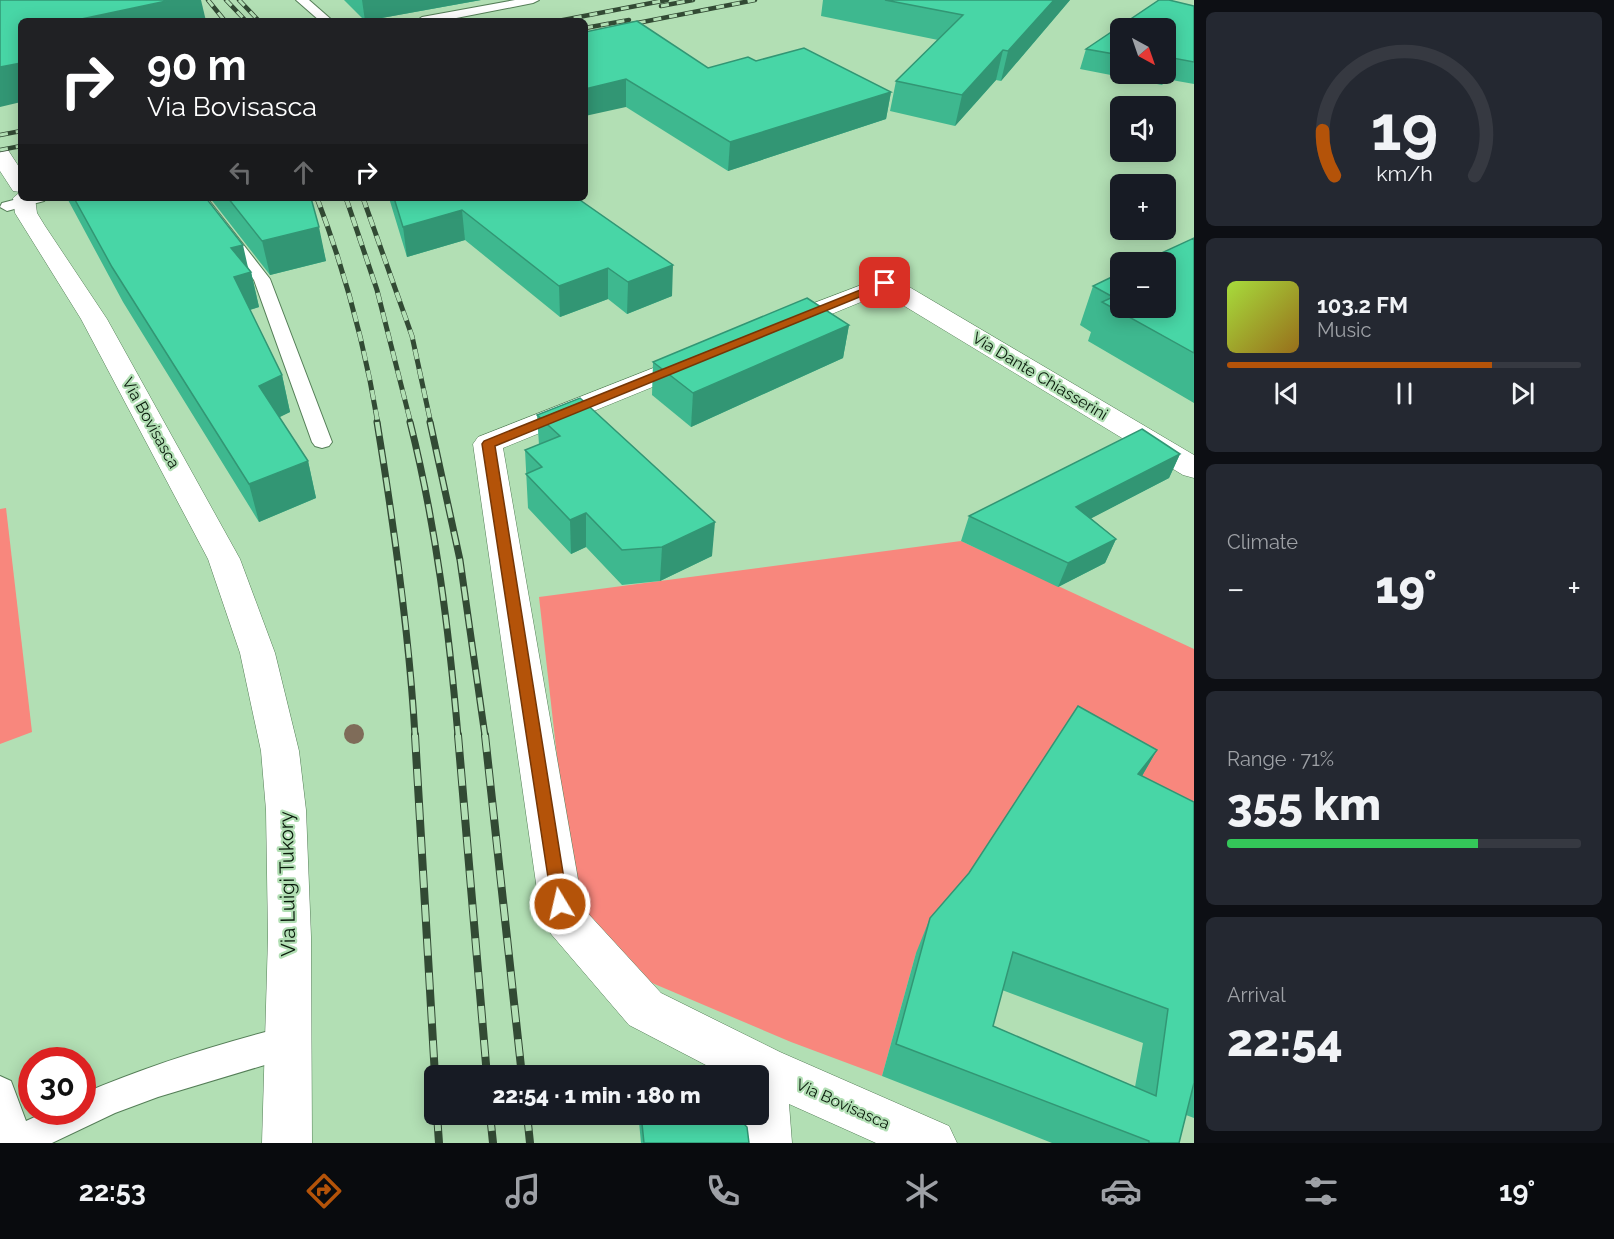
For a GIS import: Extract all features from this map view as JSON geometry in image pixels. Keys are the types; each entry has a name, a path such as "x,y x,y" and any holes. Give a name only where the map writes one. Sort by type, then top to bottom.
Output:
{"street":[{"name":"Via Bovisasca","path":"0,155 18,195"},
{"name":"Via Bovisasca","path":"21,202 94,319 208,528 233,580 251,629"},
{"name":"Via Dante Chiasserini","path":"753,337 885,283 1194,468"},
{"name":"Via Bovisasca","path":"720,350 488,444 558,894 566,920 645,1008 755,1065"},
{"name":"Via Luigi Tukory","path":"251,629 272,709 285,801 290,916 287,1143"},
{"name":"Via Bovisasca","path":"769,1072 932,1143"},
{"path":"766,1125 767,1143"}],"lane":[{"path":"302,0 323,18"},
{"path":"438,18 532,0"},
{"path":"201,201 262,279 322,442"},
{"path":"96,1106 129,1091 227,1058 288,1042"},
{"path":"0,1092 16,1143 54,1125"}],"shaded area":[{"path":"6,508 32,732 0,744 0,509"},
{"path":"961,541 1194,649 1194,852 916,953 882,1076 791,1042 638,977 574,907 539,597"}],"building":[{"path":"0,0 171,0 86,18 18,18 18,64 0,67"},
{"path":"885,0 1054,0 1008,51 1003,50 962,95 896,81 963,15"},
{"path":"1159,0 1194,6 1194,62 1176,59 1176,18 1132,18"},
{"path":"637,21 708,68 748,57 756,61 804,48 891,92 730,142 626,79 588,88 588,31"},
{"path":"1110,33 1110,53 1086,49"},
{"path":"76,201 208,201 243,245 231,248 251,272 234,277 282,375 259,386 308,461 249,484 112,267"},
{"path":"230,201 312,201 319,227 262,241"},
{"path":"395,201 581,201 673,265 628,282 608,268 559,286 462,210 403,227"},
{"path":"1194,238 1194,353 1131,318 1176,318 1176,252 1164,252"},
{"path":"1110,278 1110,295 1093,286"},
{"path":"807,298 849,325 693,393 653,362"},
{"path":"1110,298 1110,306 1102,302"},
{"path":"580,398 715,522 662,547 622,550 586,513 570,520 526,474 542,467 525,450 560,436 537,415"},
{"path":"1142,429 1180,454 1076,507 1116,539 1068,563 969,516"},
{"path":"1078,706 1157,750 1138,774 1194,802 1194,1083 1179,1143 1149,1143 1149,1141 896,1044 930,918 969,873","holes":["1013,952 1168,1009 1156,1096 993,1026"]},
{"path":"642,1125 745,1125 749,1143 644,1143"}],"railway":[{"path":"208,0 223,18"},
{"path":"226,0 243,18"},
{"path":"239,0 256,18"},
{"path":"574,18 667,0"},
{"path":"661,6 693,0"},
{"path":"622,26 755,0"},
{"path":"588,27 629,20"},
{"path":"0,135 18,132"},
{"path":"0,150 18,147"},
{"path":"318,201 337,253 353,309 378,424"},
{"path":"347,201 377,290 411,424"},
{"path":"364,201 412,336 431,424"},
{"path":"377,422 400,579 415,736"},
{"path":"410,422 427,500 440,578 458,736"},
{"path":"430,422 460,560 485,736"},
{"path":"415,735 434,1065"},
{"path":"458,735 486,1065"},
{"path":"485,735 521,1065"},
{"path":"438,1125 439,1143"},
{"path":"491,1125 493,1143"},
{"path":"528,1125 530,1143"}],"route":[{"path":"560,904 488,444 885,283"}]}
